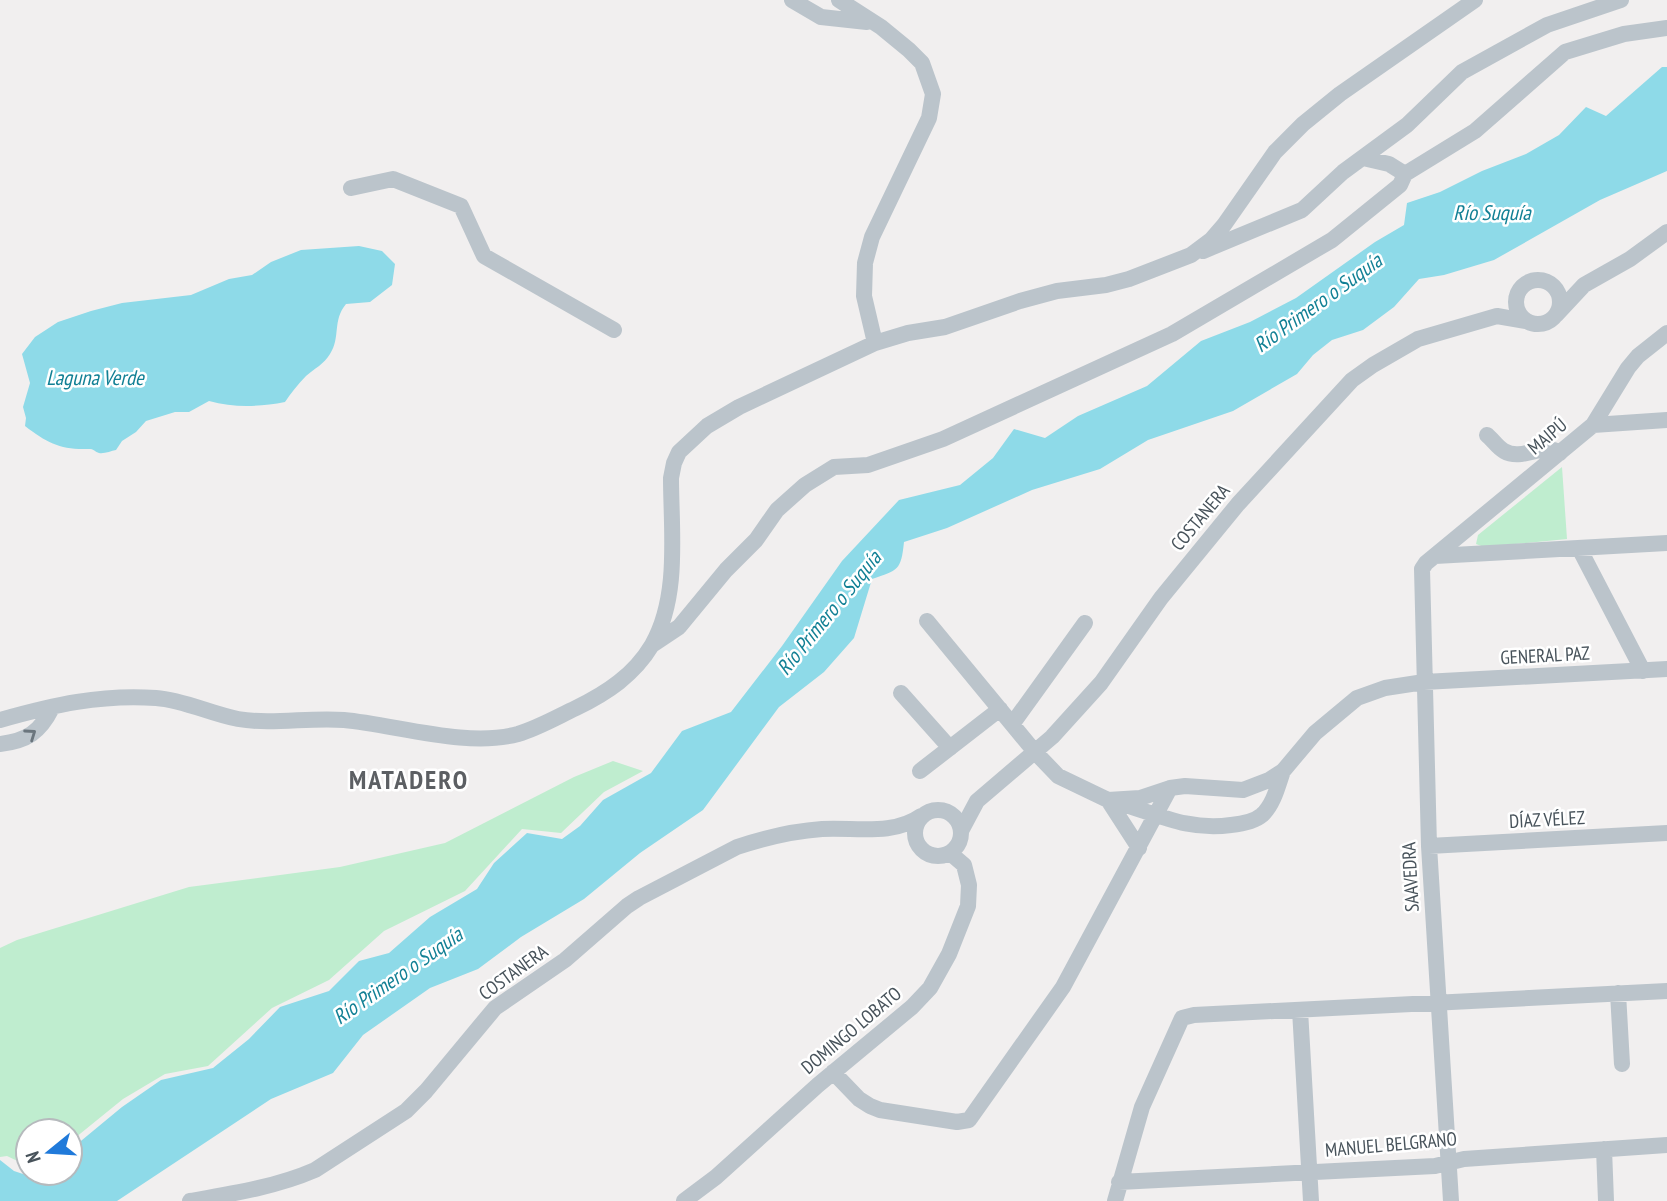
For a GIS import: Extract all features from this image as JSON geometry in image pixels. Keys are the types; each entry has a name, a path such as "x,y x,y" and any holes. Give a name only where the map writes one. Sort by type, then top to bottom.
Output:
{"street":[{"path":"792,0 821,17 873,23"},
{"path":"839,0 909,50 922,63 933,94 929,118 872,237 865,263 864,296 875,343"},
{"path":"1191,255 1211,240 1224,225 1275,152 1303,124 1340,94 1475,0"},
{"path":"652,645 659,628 671,575 671,478 674,463 679,452 697,433 739,407 875,343 908,333 945,327 1057,291 1106,285 1129,279 1303,211 1343,172 1407,125 1462,72 1547,25 1621,0"},
{"path":"0,720 77,700 159,698 242,719 342,720 452,736 516,735 534,728 610,690 623,680 652,645 679,626 726,570 756,540 777,510 805,485 834,467 868,465 943,439 1172,334 1332,240 1400,185 1405,174 1475,131 1565,52 1624,34 1667,28"},
{"path":"1363,158 1389,164 1405,174"},
{"path":"351,188 393,179 461,206 484,256 614,330"},
{"path":"1556,315 1584,285 1630,259 1667,232"},
{"path":"1497,316 1521,288 1534,281 1584,285"},
{"path":"1549,283 1560,302 1556,315"},
{"path":"1517,295 1518,310 1526,321"},
{"name":"COSTANERA","path":"888,829 908,836 929,854 950,853 959,844 961,831 978,802 1035,752 1101,683 1161,598 1238,504 1340,391 1373,365 1418,339 1497,316 1539,324 1556,315"},
{"name":"MAIPÚ","path":"1435,556 1593,425 1628,368 1638,356 1667,333"},
{"path":"1593,425 1667,420"},
{"path":"1488,435 1503,451 1518,456 1547,449 1560,453"},
{"path":"1435,556 1667,543"},
{"path":"1579,548 1643,671"},
{"name":"SAAVEDRA","path":"1435,556 1426,563 1421,577 1429,846 1451,1201"},
{"path":"927,621 1058,776 1108,800 1181,824 1201,827 1243,824 1261,815 1272,801 1283,771"},
{"path":"1013,723 1085,623"},
{"name":"GENERAL PAZ","path":"1283,771 1315,733 1357,698 1385,688 1424,682 1667,669"},
{"path":"901,693 950,748"},
{"path":"0,744 20,741 36,733 45,723 52,708"},
{"path":"920,771 1000,709"},
{"path":"1108,800 1140,798 1185,786 1243,790 1269,780 1283,771"},
{"path":"833,1072 859,1099 880,1110 957,1122 969,1120 1063,987 1170,788"},
{"path":"1108,800 1139,848"},
{"name":"COSTANERA","path":"190,1201 303,1176 394,1120 421,1096 495,1009 565,960 639,898 737,847 809,830 888,829 910,824 935,809 960,809 978,802"},
{"path":"943,810 956,817 961,831"},
{"path":"918,844 915,830 921,816"},
{"name":"DÍAZ VÉLEZ","path":"1429,846 1667,833"},
{"name":"DOMINGO LOBATO","path":"684,1201 716,1177 833,1072 912,1007 930,988 949,954 968,906 969,885 964,866 950,853"},
{"path":"1115,1201 1142,1107 1182,1018 1194,1015 1667,991"},
{"path":"1618,993 1622,1064"},
{"path":"1300,1010 1311,1201"},
{"name":"MANUEL BELGRANO","path":"1119,1182 1449,1163 1464,1159 1667,1145"},
{"path":"1604,1149 1606,1201"}],"green space":[{"path":"1562,467 1567,539 1484,547 1476,544 1478,535"},
{"path":"613,761 643,771 604,792 561,833 522,829 465,891 384,931 329,980 272,1008 208,1066 165,1074 123,1099 84,1131 84,1117 14,1117 14,1159 7,1156 0,1157 0,948 17,940 189,887 340,867 445,843 574,777"}],"water":[{"name":"Río Suquía","path":"1662,67 1667,67 1667,171 1600,200 1494,260 1444,275 1419,279 1394,307 1363,330 1332,340 1313,355 1297,374 1233,411 1148,440 1100,469 1032,490 947,528 904,542 897,568 872,579 854,638 824,672 779,707 703,810 640,853 584,899 521,937 478,969 430,988 363,1035 333,1073 271,1099 117,1201 0,1201 0,1160 14,1171 14,1187 84,1187 84,1138 122,1107 161,1080 213,1068 249,1039 280,1007 329,991 359,961 389,953 430,917 477,889 494,863 527,833 562,839 580,826 603,800 651,773 682,731 731,712 842,561 899,500 960,485 993,458 1014,429 1045,438 1078,416 1147,386 1201,341 1250,322 1296,298 1375,242 1404,225 1407,203 1440,192 1482,171 1526,154 1559,135 1586,107 1606,116"},
{"name":"Laguna Verde","path":"359,246 382,251 395,264 392,285 370,302 346,304 339,317 330,354 303,379 285,402 247,406 209,401 189,412 175,412 146,421 122,441 116,450 103,453 55,444 25,426 23,407 30,383 22,354 35,337 58,322 122,303 191,295 229,279 252,275 271,262 301,250"}],"district":[{"name":"MATADERO","path":"409,780"}],"water label":[{"name":"Río Primero o Suquía","path":"1318,303"},
{"name":"Río Primero o Suquía","path":"829,613"},
{"name":"Río Primero o Suquía","path":"398,976"}]}
